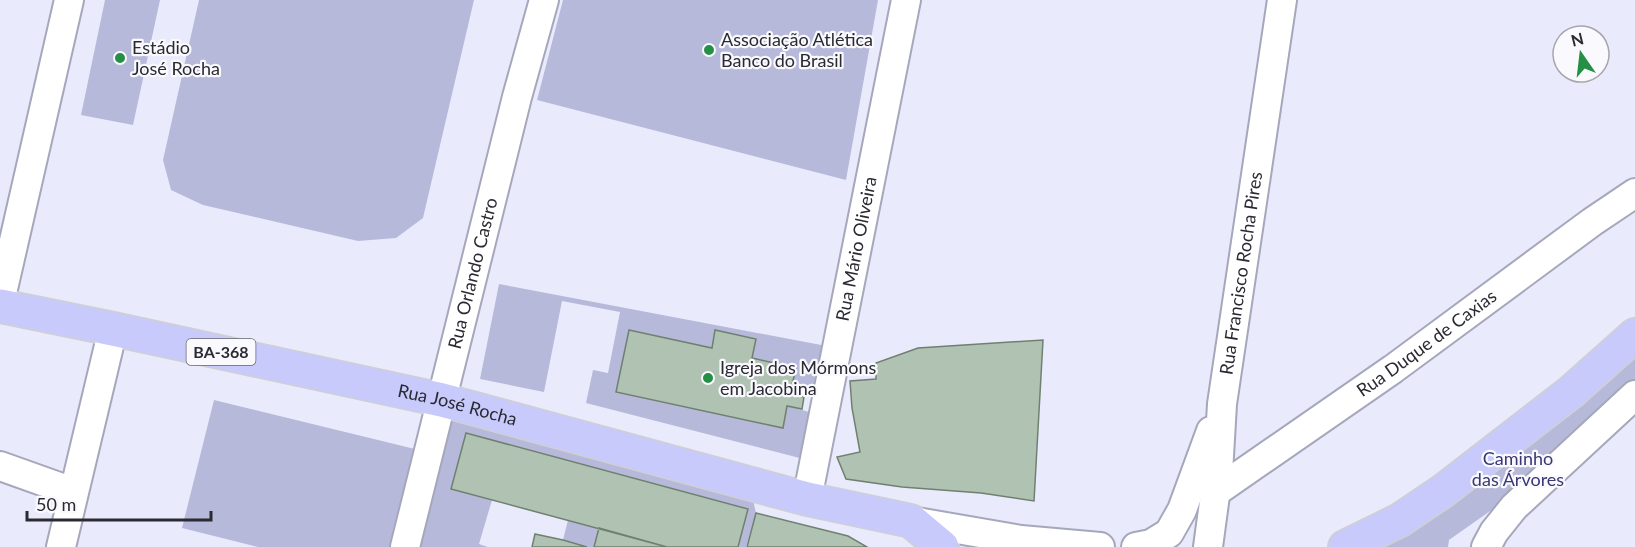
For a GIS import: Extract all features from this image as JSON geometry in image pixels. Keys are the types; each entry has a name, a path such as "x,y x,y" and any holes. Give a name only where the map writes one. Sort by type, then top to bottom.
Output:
{"main road":[{"name":"Rua José Rocha","path":"0,304 442,400 807,499 912,520"},
{"path":"1345,547 1400,520 1443,491 1571,392 1635,335"},
{"path":"912,520 942,547"}],"street":[{"path":"0,304 69,0"},
{"name":"Rua Orlando Castro","path":"405,547 517,97 544,0"},
{"name":"Rua Mário Oliveira","path":"807,499 906,0"},
{"name":"Rua Francisco Rocha Pires","path":"1208,547 1222,404 1282,0"},
{"name":"Rua Duque de Caxias","path":"1214,493 1394,369 1592,222 1635,193"},
{"path":"61,547 113,329"},
{"path":"1486,547 1494,532 1514,507 1635,395"},
{"path":"1136,547 1151,544 1169,533 1182,510 1222,404"},
{"path":"0,466 73,492"},
{"path":"912,520 1021,540 1100,547"}],"green space":[{"name":"Estádio José Rocha","path":"105,0 160,0 133,125 81,115"},
{"path":"199,0 474,0 423,218 396,238 358,241 203,205 171,190 163,160"},
{"name":"Associação Atlética Banco do Brasil","path":"563,0 878,0 846,180 537,100"},
{"path":"499,284 837,348 828,397 804,397 790,394 796,368 752,358 756,339 716,330 712,348 629,330 616,391 783,427 787,406 824,416 815,462 586,403 593,370 608,373 620,312 562,301 544,392 480,379"},
{"name":"Caminho das Árvores","path":"1635,343 1635,384 1530,483 1449,540 1448,547 1359,547"},
{"path":"214,400 419,450 396,547 258,547 182,528"},
{"path":"438,414 752,495 756,513 746,547 738,547 748,509 466,433 451,489 492,500 479,544 488,547 405,547"},
{"path":"568,520 599,528 594,547 563,540"}],"building":[{"path":"629,330 712,348 715,330 756,339 752,358 796,368 790,394 804,397 802,409 787,406 783,428 616,392"},
{"path":"1043,340 1034,501 846,479 837,457 860,452 850,381 876,379 876,363 918,348"},
{"path":"466,433 748,509 738,547 667,547 451,489"},
{"path":"756,513 848,536 867,547 747,547"},
{"path":"599,528 667,547 594,547"},
{"path":"535,534 563,540 587,547 532,547"}],"place":[{"name":"Associação Atlética Banco do Brasil","path":"709,50"},
{"name":"Estádio José Rocha","path":"120,58"},
{"name":"Igreja dos Mórmons em Jacobina","path":"708,378"}]}
